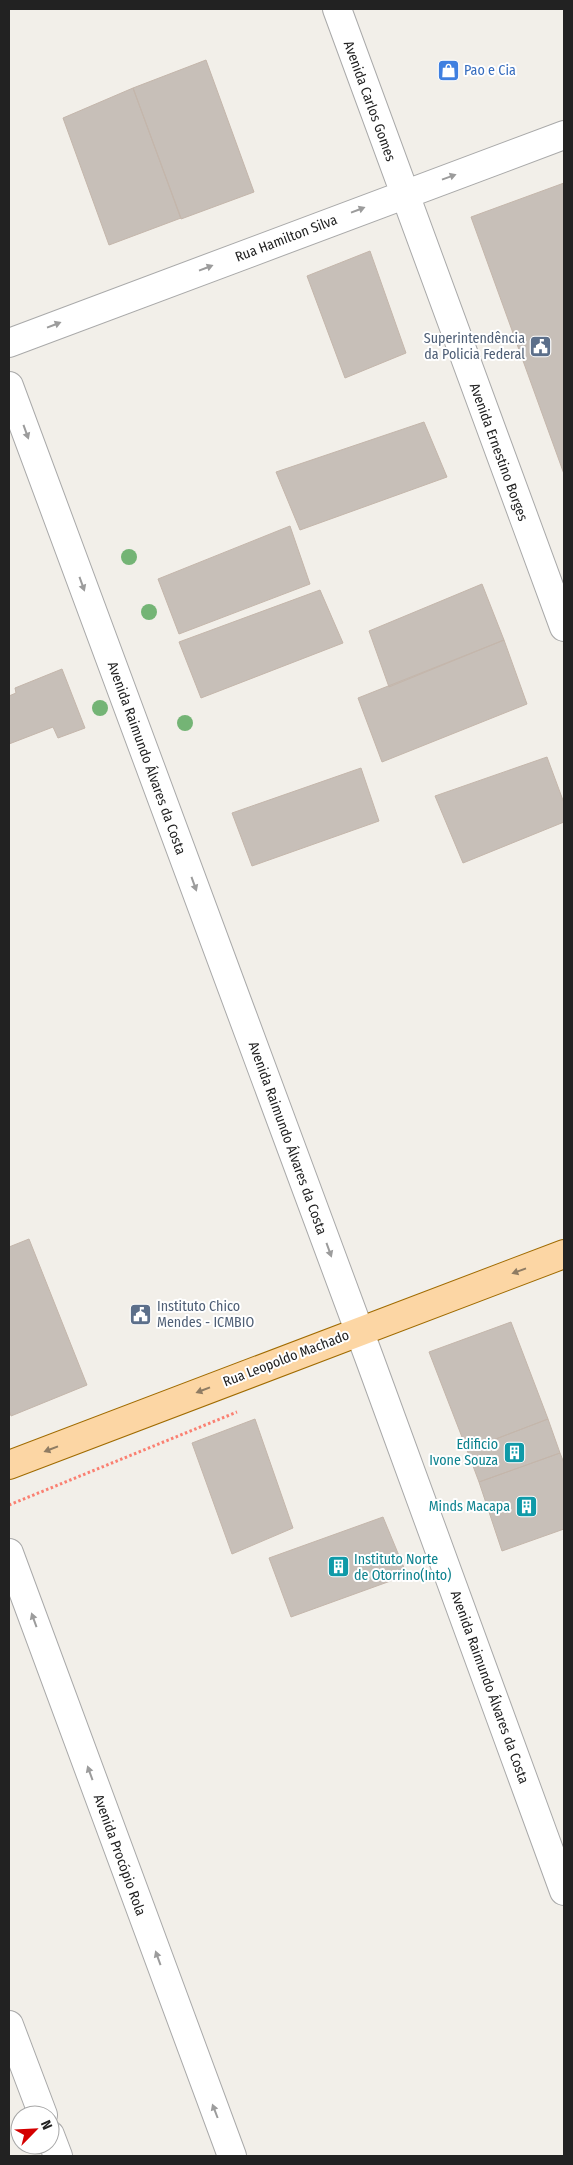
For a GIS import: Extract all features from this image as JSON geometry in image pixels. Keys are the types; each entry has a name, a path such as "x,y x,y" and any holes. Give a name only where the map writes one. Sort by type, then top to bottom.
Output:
{"main road":[{"name":"Rua Leopoldo Machado","path":"9,1465 359,1330 564,1254"}],"street":[{"name":"Avenida Carlos Gomes","path":"336,9 403,194"},
{"name":"Rua Hamilton Silva","path":"9,343 564,135"},
{"name":"Avenida Ernestino Borges","path":"403,194 564,627"},
{"name":"Avenida Raimundo Álvares da Costa","path":"9,386 359,1330 564,1891"},
{"name":"Avenida Procópio Rola","path":"9,1553 232,2156"},
{"path":"9,2025 38,2105"}],"path":[{"path":"9,1505 243,1410"}],"building":[{"path":"206,60 254,192 181,219 133,88"},
{"path":"133,88 181,218 109,245 63,118"},
{"name":"Superintendência da Policia Federal","path":"564,183 564,474 471,217"},
{"path":"370,251 406,353 345,378 307,276"},
{"path":"424,422 447,477 300,530 276,472"},
{"path":"290,526 310,584 179,634 158,579"},
{"path":"482,584 504,640 389,687 369,631"},
{"path":"320,590 343,643 201,698 179,642"},
{"path":"504,640 527,704 382,762 358,698"},
{"path":"62,669 85,728 58,738 53,727 9,744 9,696 16,693 15,688"},
{"path":"547,757 564,803 564,822 463,863 435,796"},
{"path":"361,768 379,821 252,866 232,813"},
{"path":"29,1239 87,1385 11,1416 9,1410 9,1247"},
{"path":"511,1322 548,1419 467,1450 429,1352"},
{"path":"255,1419 293,1528 232,1554 192,1443"},
{"name":"Edificio Ivone Souza","path":"548,1419 560,1453 479,1482 467,1450"},
{"name":"Minds Macapa","path":"560,1453 564,1463 564,1529 502,1551 479,1482"},
{"name":"Instituto Norte de Otorrino(Into)","path":"383,1517 407,1575 291,1617 269,1558"}],"place":[{"name":"Pao e Cia","path":"448,70"},
{"name":"Superintendência da Policia Federal","path":"541,346"},
{"name":"Instituto Chico Mendes - ICMBIO","path":"141,1314"},
{"name":"Edificio Ivone Souza","path":"514,1452"},
{"name":"Minds Macapa","path":"526,1506"},
{"name":"Instituto Norte de Otorrino(Into)","path":"338,1567"}]}
